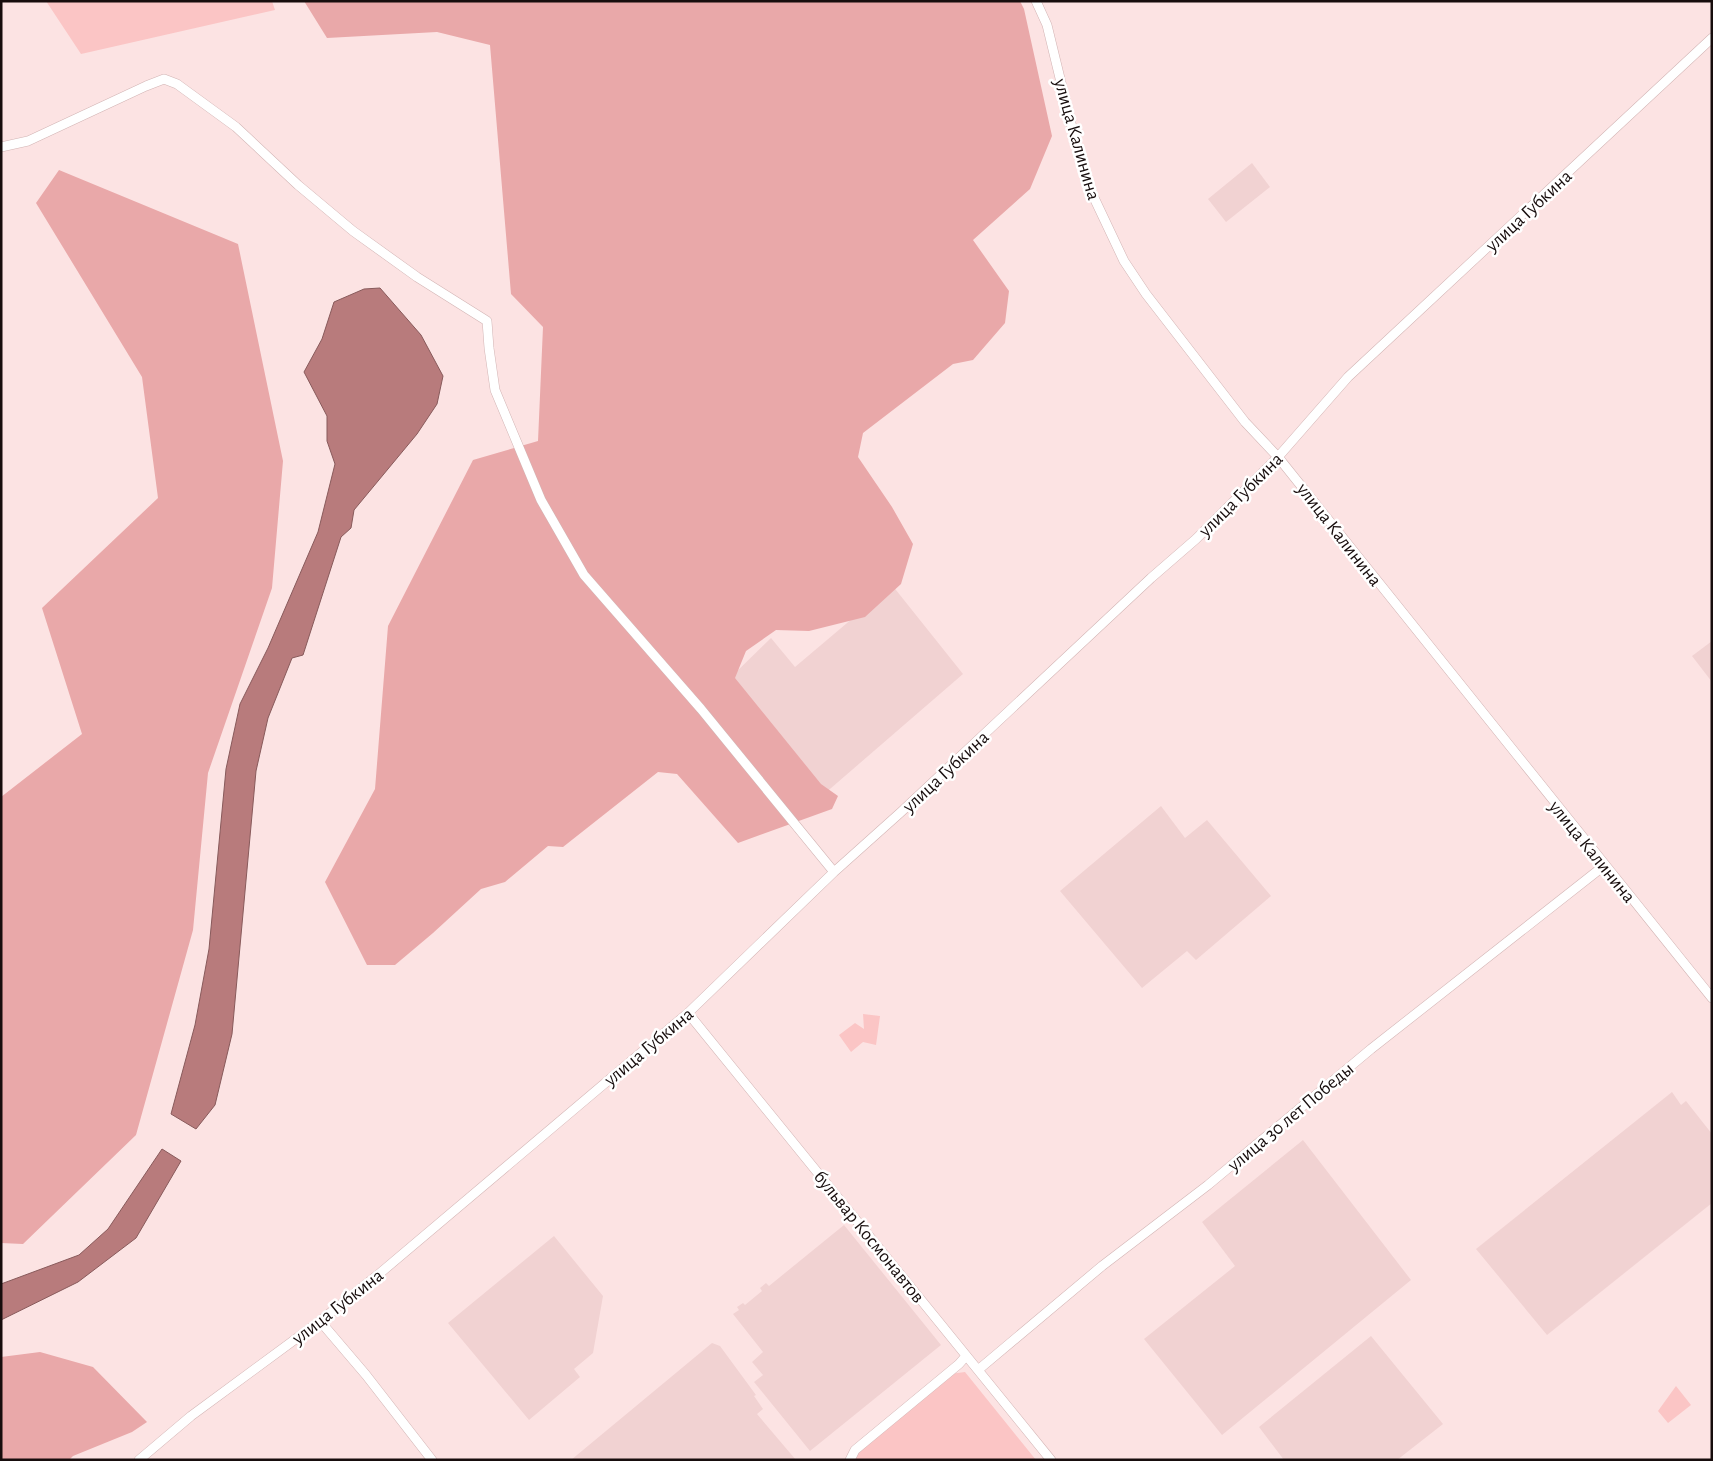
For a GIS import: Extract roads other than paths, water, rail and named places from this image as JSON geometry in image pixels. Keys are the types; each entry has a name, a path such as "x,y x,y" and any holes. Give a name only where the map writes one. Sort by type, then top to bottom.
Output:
{"street":[{"name":"улица Калинина","path":"1036,1 1047,25 1079,156 1088,185 1124,261 1146,294 1245,422 1278,457 1712,998"},
{"name":"улица Губкина","path":"139,1460 191,1416 320,1321 379,1274 688,1013 834,872 908,806 1151,578 1196,539 1278,457 1348,378 1712,38"},
{"path":"1,147 28,142 146,86 164,80 177,84 236,127 298,185 353,231 417,277 487,321 495,390 541,500 584,575 712,722 834,872"},
{"name":"улица 30 лет Победы","path":"978,1370 1102,1266 1208,1186 1371,1049 1605,865"},
{"name":"бульвар Космонавтов","path":"688,1013 1051,1460"},
{"path":"320,1321 376,1388 432,1460"},
{"path":"850,1460 855,1450 959,1364 966,1356"}]}
